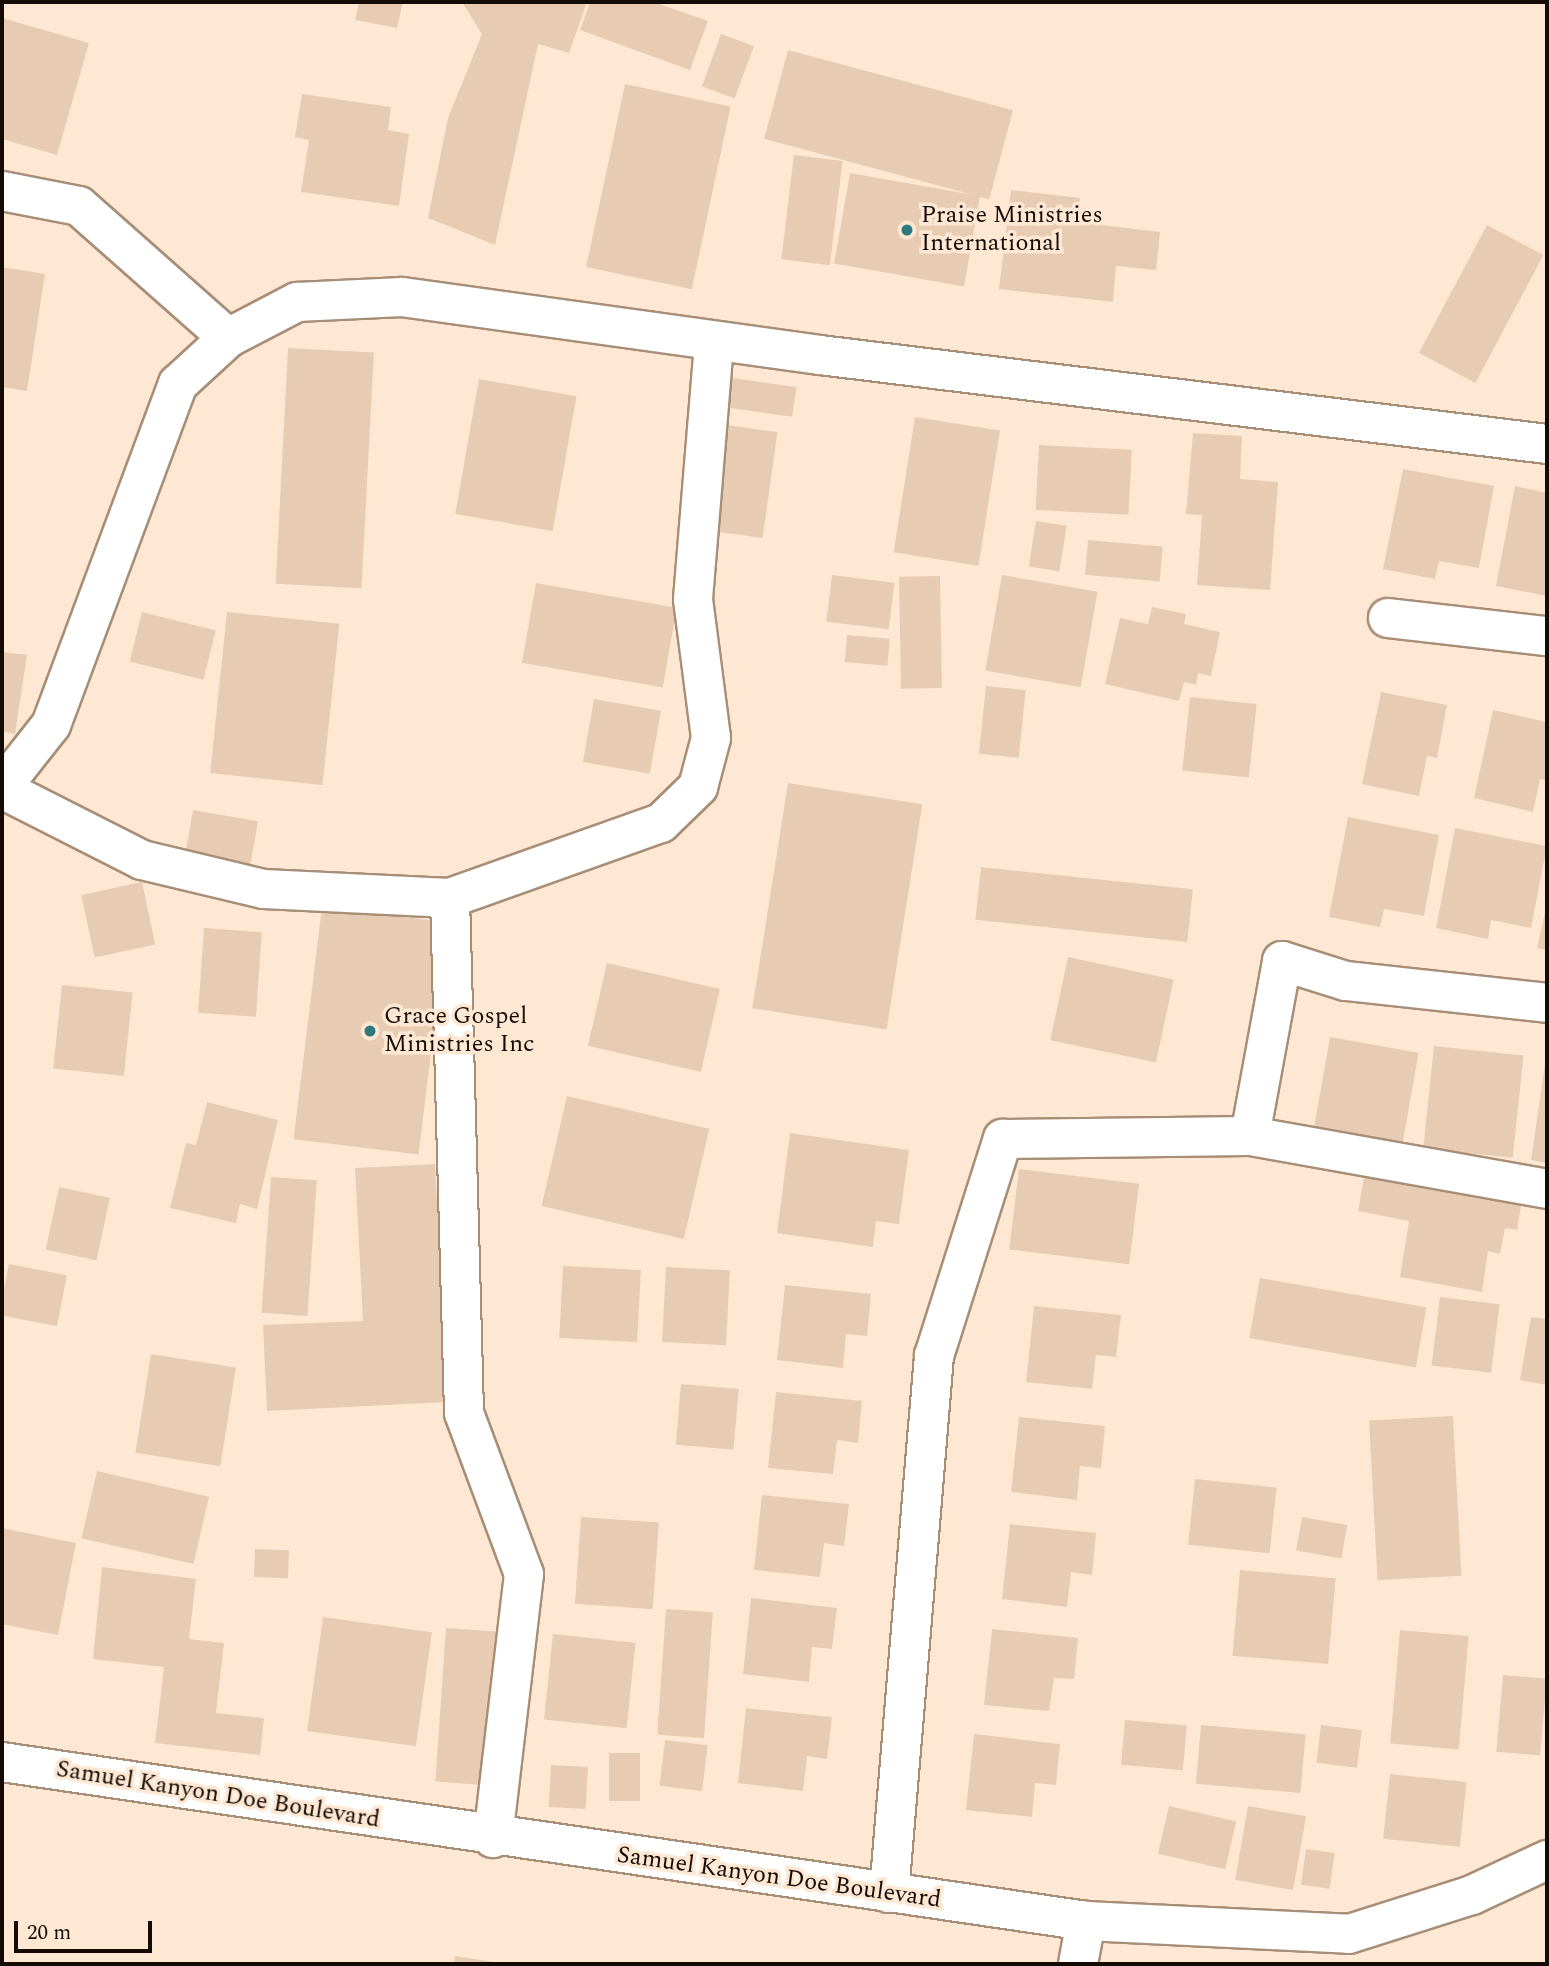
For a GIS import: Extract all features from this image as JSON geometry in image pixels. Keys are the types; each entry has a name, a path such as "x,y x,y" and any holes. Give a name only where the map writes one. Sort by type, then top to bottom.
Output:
{"street":[{"path":"2,191 79,206 229,338"},
{"path":"2,776 17,768 51,725 178,384 229,338 296,302 402,297 714,341 1547,444"},
{"path":"2,789 142,860 264,889 450,898 661,823 698,787 711,738 693,599 714,341"},
{"path":"1388,618 1547,636"},
{"path":"450,898 464,1413 524,1574 493,1838"},
{"path":"1250,1136 1282,961 1346,981 1547,1003"},
{"path":"889,1893 934,1356 1003,1139 1250,1136 1547,1189"},
{"name":"Samuel Kanyon Doe Boulevard","path":"2,1762 493,1838 1086,1921 1349,1934 1472,1895 1547,1860"},
{"path":"1078,1964 1086,1921"}],"building":[{"path":"359,2 403,2 397,28 355,20"},
{"path":"462,2 587,2 569,53 538,44 495,245 428,218 448,118 482,34"},
{"path":"590,2 654,2 708,21 690,70 580,30"},
{"path":"2,18 89,43 57,155 2,139"},
{"path":"721,34 754,46 735,99 702,87"},
{"path":"788,50 1013,110 989,199 764,139"},
{"path":"625,84 731,106 692,289 586,267"},
{"path":"302,94 391,107 388,130 409,134 399,206 301,192 309,140 295,137"},
{"path":"794,155 843,161 830,265 781,259"},
{"name":"Praise Ministries International","path":"850,173 980,196 964,287 834,264"},
{"path":"1011,190 1080,198 1077,222 1160,232 1156,270 1116,266 1113,302 999,289"},
{"path":"1487,225 1544,255 1475,383 1419,353"},
{"path":"2,267 45,274 27,391 2,387"},
{"path":"288,348 374,353 362,588 276,584"},
{"path":"732,378 796,387 792,417 728,408"},
{"path":"479,379 576,396 553,531 455,514"},
{"path":"915,417 1000,430 979,566 894,552"},
{"path":"727,425 778,432 763,538 712,531"},
{"path":"1193,433 1242,436 1240,479 1278,482 1270,590 1197,585 1202,515 1186,514"},
{"path":"1039,445 1132,450 1128,515 1036,510"},
{"path":"1403,469 1494,486 1479,568 1439,561 1435,579 1383,569"},
{"path":"1515,486 1547,493 1547,596 1496,586"},
{"path":"1036,521 1067,526 1059,571 1029,566"},
{"path":"1088,540 1163,547 1160,581 1085,575"},
{"path":"832,575 895,583 889,629 826,622"},
{"path":"1002,575 1098,592 1081,687 985,671"},
{"path":"940,576 942,688 901,689 899,577"},
{"path":"536,583 677,608 663,688 522,663"},
{"path":"1152,607 1186,614 1184,624 1220,632 1211,676 1198,673 1196,685 1184,682 1179,701 1105,684 1120,618 1148,624"},
{"path":"142,612 216,630 203,680 130,661"},
{"path":"227,612 339,624 322,785 210,773"},
{"path":"847,635 890,639 887,666 845,662"},
{"path":"2,652 27,655 15,734 2,731"},
{"path":"986,686 1026,690 1019,758 979,754"},
{"path":"1381,692 1447,705 1437,758 1427,756 1419,796 1362,784"},
{"path":"1190,697 1257,704 1249,778 1182,771"},
{"path":"594,699 661,711 650,774 583,762"},
{"path":"1493,710 1547,722 1547,780 1540,779 1533,812 1474,798"},
{"path":"788,783 922,804 887,1029 752,1008"},
{"path":"193,810 258,821 250,867 185,855"},
{"path":"1348,817 1439,835 1424,916 1384,909 1380,927 1329,917"},
{"path":"1455,828 1547,846 1531,928 1491,920 1488,939 1436,928"},
{"path":"981,867 1193,889 1187,942 975,920"},
{"path":"142,882 155,945 95,957 81,895"},
{"path":"1547,903 1547,950 1537,948"},
{"name":"Grace Gospel Ministries Inc","path":"322,907 447,922 419,1155 293,1139"},
{"path":"204,928 262,932 256,1017 198,1013"},
{"path":"1068,957 1174,979 1156,1063 1050,1040"},
{"path":"607,963 720,989 701,1072 588,1046"},
{"path":"62,985 133,992 124,1076 53,1069"},
{"path":"1330,1037 1419,1053 1403,1142 1314,1127"},
{"path":"1434,1046 1524,1055 1513,1158 1423,1148"},
{"path":"1547,1058 1547,1163 1531,1160"},
{"path":"567,1096 709,1129 684,1239 542,1206"},
{"path":"207,1102 278,1120 257,1209 240,1204 236,1223 170,1208 186,1143 196,1145"},
{"path":"790,1133 909,1150 899,1224 876,1221 873,1247 777,1233"},
{"path":"435,1164 448,1402 267,1411 263,1325 363,1321 355,1168"},
{"path":"1019,1169 1139,1184 1129,1264 1009,1249"},
{"path":"1365,1172 1522,1200 1517,1230 1505,1228 1500,1254 1488,1251 1482,1292 1400,1277 1409,1221 1358,1211"},
{"path":"271,1177 317,1180 307,1316 262,1313"},
{"path":"59,1187 110,1198 97,1260 46,1250"},
{"path":"9,1264 67,1275 57,1326 2,1316"},
{"path":"563,1266 641,1270 637,1342 559,1338"},
{"path":"666,1267 730,1270 726,1345 662,1342"},
{"path":"1260,1278 1426,1307 1416,1367 1249,1338"},
{"path":"785,1285 871,1294 867,1336 846,1334 843,1368 777,1360"},
{"path":"1440,1297 1500,1304 1491,1373 1432,1365"},
{"path":"1034,1306 1121,1315 1116,1357 1096,1355 1092,1389 1026,1382"},
{"path":"1531,1317 1547,1319 1547,1385 1520,1380"},
{"path":"151,1354 236,1367 220,1466 135,1453"},
{"path":"681,1384 739,1389 733,1450 676,1445"},
{"path":"776,1392 862,1401 858,1443 837,1440 833,1474 768,1468"},
{"path":"1453,1416 1461,1576 1377,1580 1369,1420"},
{"path":"1019,1417 1105,1426 1101,1468 1080,1466 1077,1500 1011,1492"},
{"path":"97,1471 209,1497 194,1564 81,1538"},
{"path":"1195,1479 1277,1488 1270,1553 1188,1545"},
{"path":"762,1495 849,1504 844,1546 824,1543 820,1577 754,1570"},
{"path":"581,1517 659,1522 653,1609 575,1604"},
{"path":"1302,1517 1347,1525 1341,1558 1296,1550"},
{"path":"1010,1524 1096,1533 1092,1575 1071,1572 1067,1607 1002,1599"},
{"path":"2,1528 76,1543 58,1635 2,1624"},
{"path":"255,1549 289,1550 288,1578 254,1577"},
{"path":"102,1567 196,1579 189,1639 224,1643 216,1713 264,1718 260,1755 155,1743 164,1667 93,1659"},
{"path":"1240,1570 1336,1578 1328,1664 1233,1656"},
{"path":"751,1598 837,1608 832,1649 812,1647 809,1682 743,1674"},
{"path":"666,1609 713,1612 704,1738 657,1735"},
{"path":"323,1617 432,1632 416,1746 307,1731"},
{"path":"446,1628 500,1632 489,1785 435,1782"},
{"path":"992,1629 1078,1638 1074,1679 1054,1678 1049,1711 984,1705"},
{"path":"1400,1630 1469,1636 1459,1750 1390,1744"},
{"path":"553,1634 636,1643 627,1728 544,1720"},
{"path":"1503,1675 1547,1679 1540,1756 1496,1752"},
{"path":"746,1708 832,1717 827,1759 807,1756 803,1791 738,1783"},
{"path":"1125,1720 1187,1725 1183,1770 1121,1765"},
{"path":"1201,1725 1306,1734 1300,1793 1196,1784"},
{"path":"1321,1725 1362,1730 1357,1768 1316,1763"},
{"path":"974,1734 1060,1744 1056,1785 1035,1783 1032,1817 966,1810"},
{"path":"665,1740 708,1745 702,1791 659,1786"},
{"path":"609,1753 640,1753 640,1801 609,1801"},
{"path":"551,1765 588,1767 586,1809 549,1807"},
{"path":"1390,1774 1467,1782 1460,1847 1383,1839"},
{"path":"1169,1806 1236,1822 1225,1869 1158,1854"},
{"path":"1248,1806 1306,1816 1293,1890 1235,1880"},
{"path":"1306,1849 1335,1853 1330,1889 1301,1885"},
{"path":"455,1956 500,1963 500,1964 454,1964"}],"place":[{"name":"Praise Ministries International","path":"907,230"},
{"name":"Grace Gospel Ministries Inc","path":"370,1031"}]}
